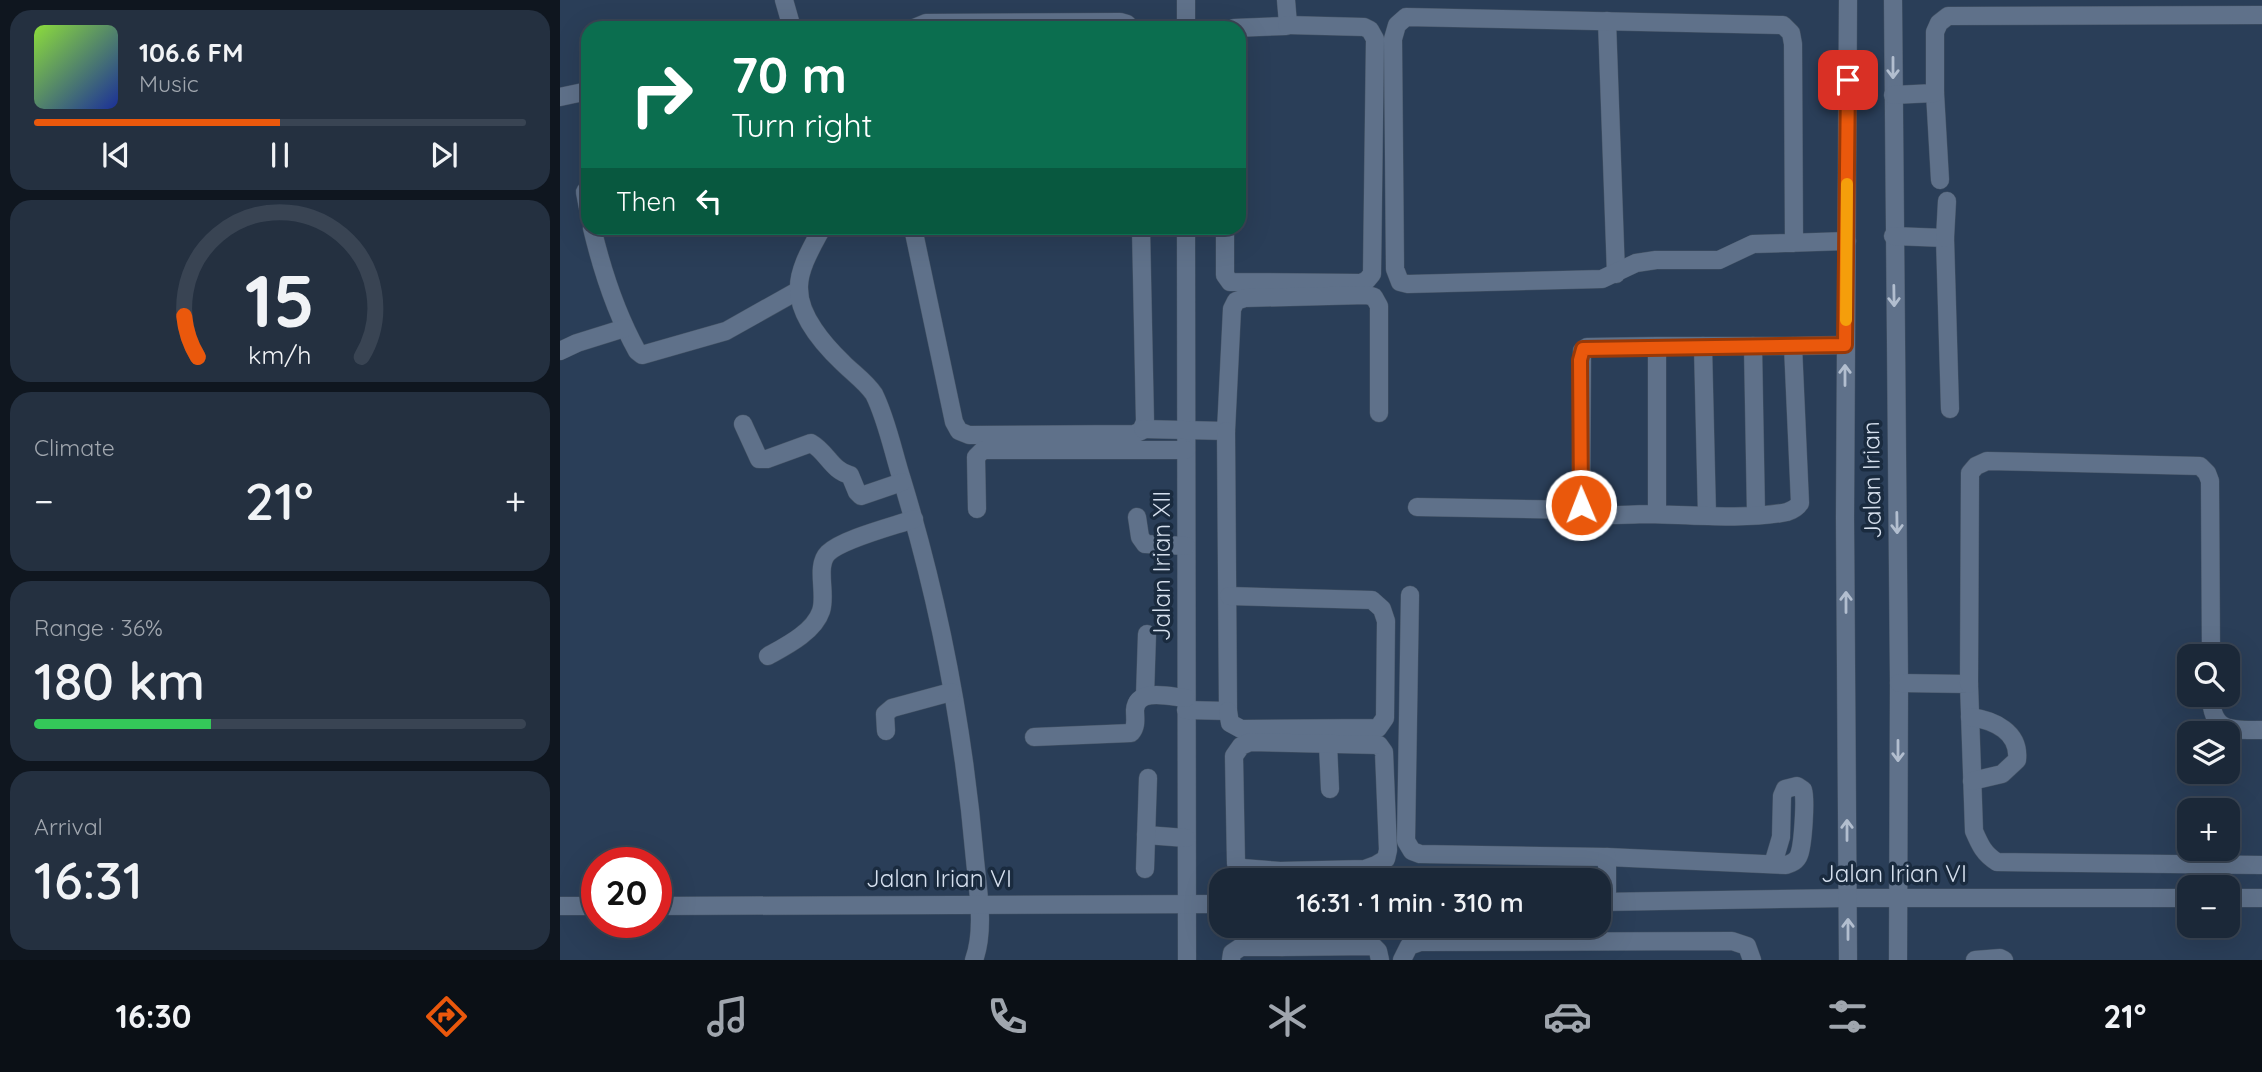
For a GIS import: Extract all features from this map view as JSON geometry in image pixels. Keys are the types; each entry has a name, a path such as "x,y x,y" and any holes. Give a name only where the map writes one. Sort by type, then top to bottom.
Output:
{"street":[{"path":"783,0 790,21"},
{"path":"1186,0 1186,21"},
{"path":"1286,0 1287,25"},
{"name":"Jalan Irian","path":"1848,0 1845,345 1848,960"},
{"name":"Jalan Irian","path":"1893,0 1899,683 1898,960"},
{"path":"1940,180 1935,32 1939,23 1948,16 2262,15"},
{"path":"1794,243 1793,44 1789,30 1777,23 1406,17 1397,26 1393,39 1395,269 1400,282 1408,285 1602,279 1636,263 1656,260 1719,260 1754,244 1794,243 1847,241"},
{"path":"1607,21 1616,274"},
{"path":"1225,235 1225,275 1230,282 1361,283 1372,274 1373,34 1364,27 1287,25 1246,28"},
{"path":"560,97 581,92"},
{"path":"1893,95 1935,93"},
{"path":"1947,201 1945,239 1950,410"},
{"path":"594,235 605,276 625,328 637,351 645,356 726,331 799,290"},
{"path":"819,235 802,275 799,290 807,317 842,362 868,385 874,394 914,519 941,634 971,814 979,903 978,945 974,960"},
{"path":"914,235 954,422 959,431 969,435 1134,434 1143,429 1226,431"},
{"path":"1141,235 1145,416 1143,429"},
{"name":"Jalan Irian XII","path":"1186,235 1187,960"},
{"path":"1893,236 1945,239"},
{"path":"1229,596 1372,600 1382,609 1386,621 1385,718 1378,728 1241,729 1230,723 1226,431 1232,309 1236,300 1367,295 1374,297 1379,306 1379,413"},
{"path":"560,351 625,328"},
{"path":"1584,510 1581,501 1580,360 1582,351 1587,347 1845,345"},
{"path":"1657,346 1657,514"},
{"path":"1703,346 1707,515"},
{"path":"1753,346 1756,514"},
{"path":"1417,507 1707,515 1788,512 1796,509 1800,503 1793,346"},
{"path":"743,424 759,459 767,459 811,443 818,447 841,473 850,475 861,496 902,482"},
{"path":"977,509 976,457 983,450 1186,450"},
{"path":"2211,644 2210,481 2200,466 1987,461 1976,466 1970,473 1969,684 1974,831 1981,849 1997,862 2262,865"},
{"path":"1137,517 1140,537 1145,544 1186,546"},
{"path":"768,656 800,635 821,612 823,563 830,551 842,544 914,519"},
{"path":"1410,595 1406,841 1412,851 1420,854 1607,857 1773,864"},
{"path":"1034,737 1131,733 1135,729 1136,704 1145,696 1147,634"},
{"path":"1899,683 1969,684"},
{"path":"886,731 886,714 889,710 951,692"},
{"path":"1145,696 1228,711"},
{"path":"2211,707 2214,716 2230,730 2262,730"},
{"path":"1970,717 1986,719 2012,735 2017,743 2018,753 2017,760 2002,774 1972,781"},
{"path":"1242,868 1236,863 1234,756 1241,746 1250,742 1374,744 1382,748 1388,850 1386,859 1368,868"},
{"path":"1328,744 1330,789"},
{"path":"1145,869 1148,778"},
{"path":"1146,835 1186,838"},
{"path":"1606,868 1607,857"},
{"name":"Jalan Irian VI","path":"1611,902 1847,898 2177,898"},
{"path":"2240,898 2262,898"},
{"name":"Jalan Irian VI","path":"672,906 1209,904"},
{"path":"560,906 581,906"},
{"path":"1282,938 1282,947"},
{"path":"1402,960 1416,938"},
{"path":"1598,938 1732,941 1747,946 1752,960"},
{"path":"1231,960 1232,953 1241,947 1373,946 1378,951 1380,960"},
{"path":"1975,960 2004,960"}],"shaded area":[{"path":"560,0 2262,0 2262,960 560,960"}],"slow traffic":[{"path":"1846,320 1847,184"}],"route":[{"path":"1581,505 1580,356 1583,349 1845,345 1848,80"}]}
